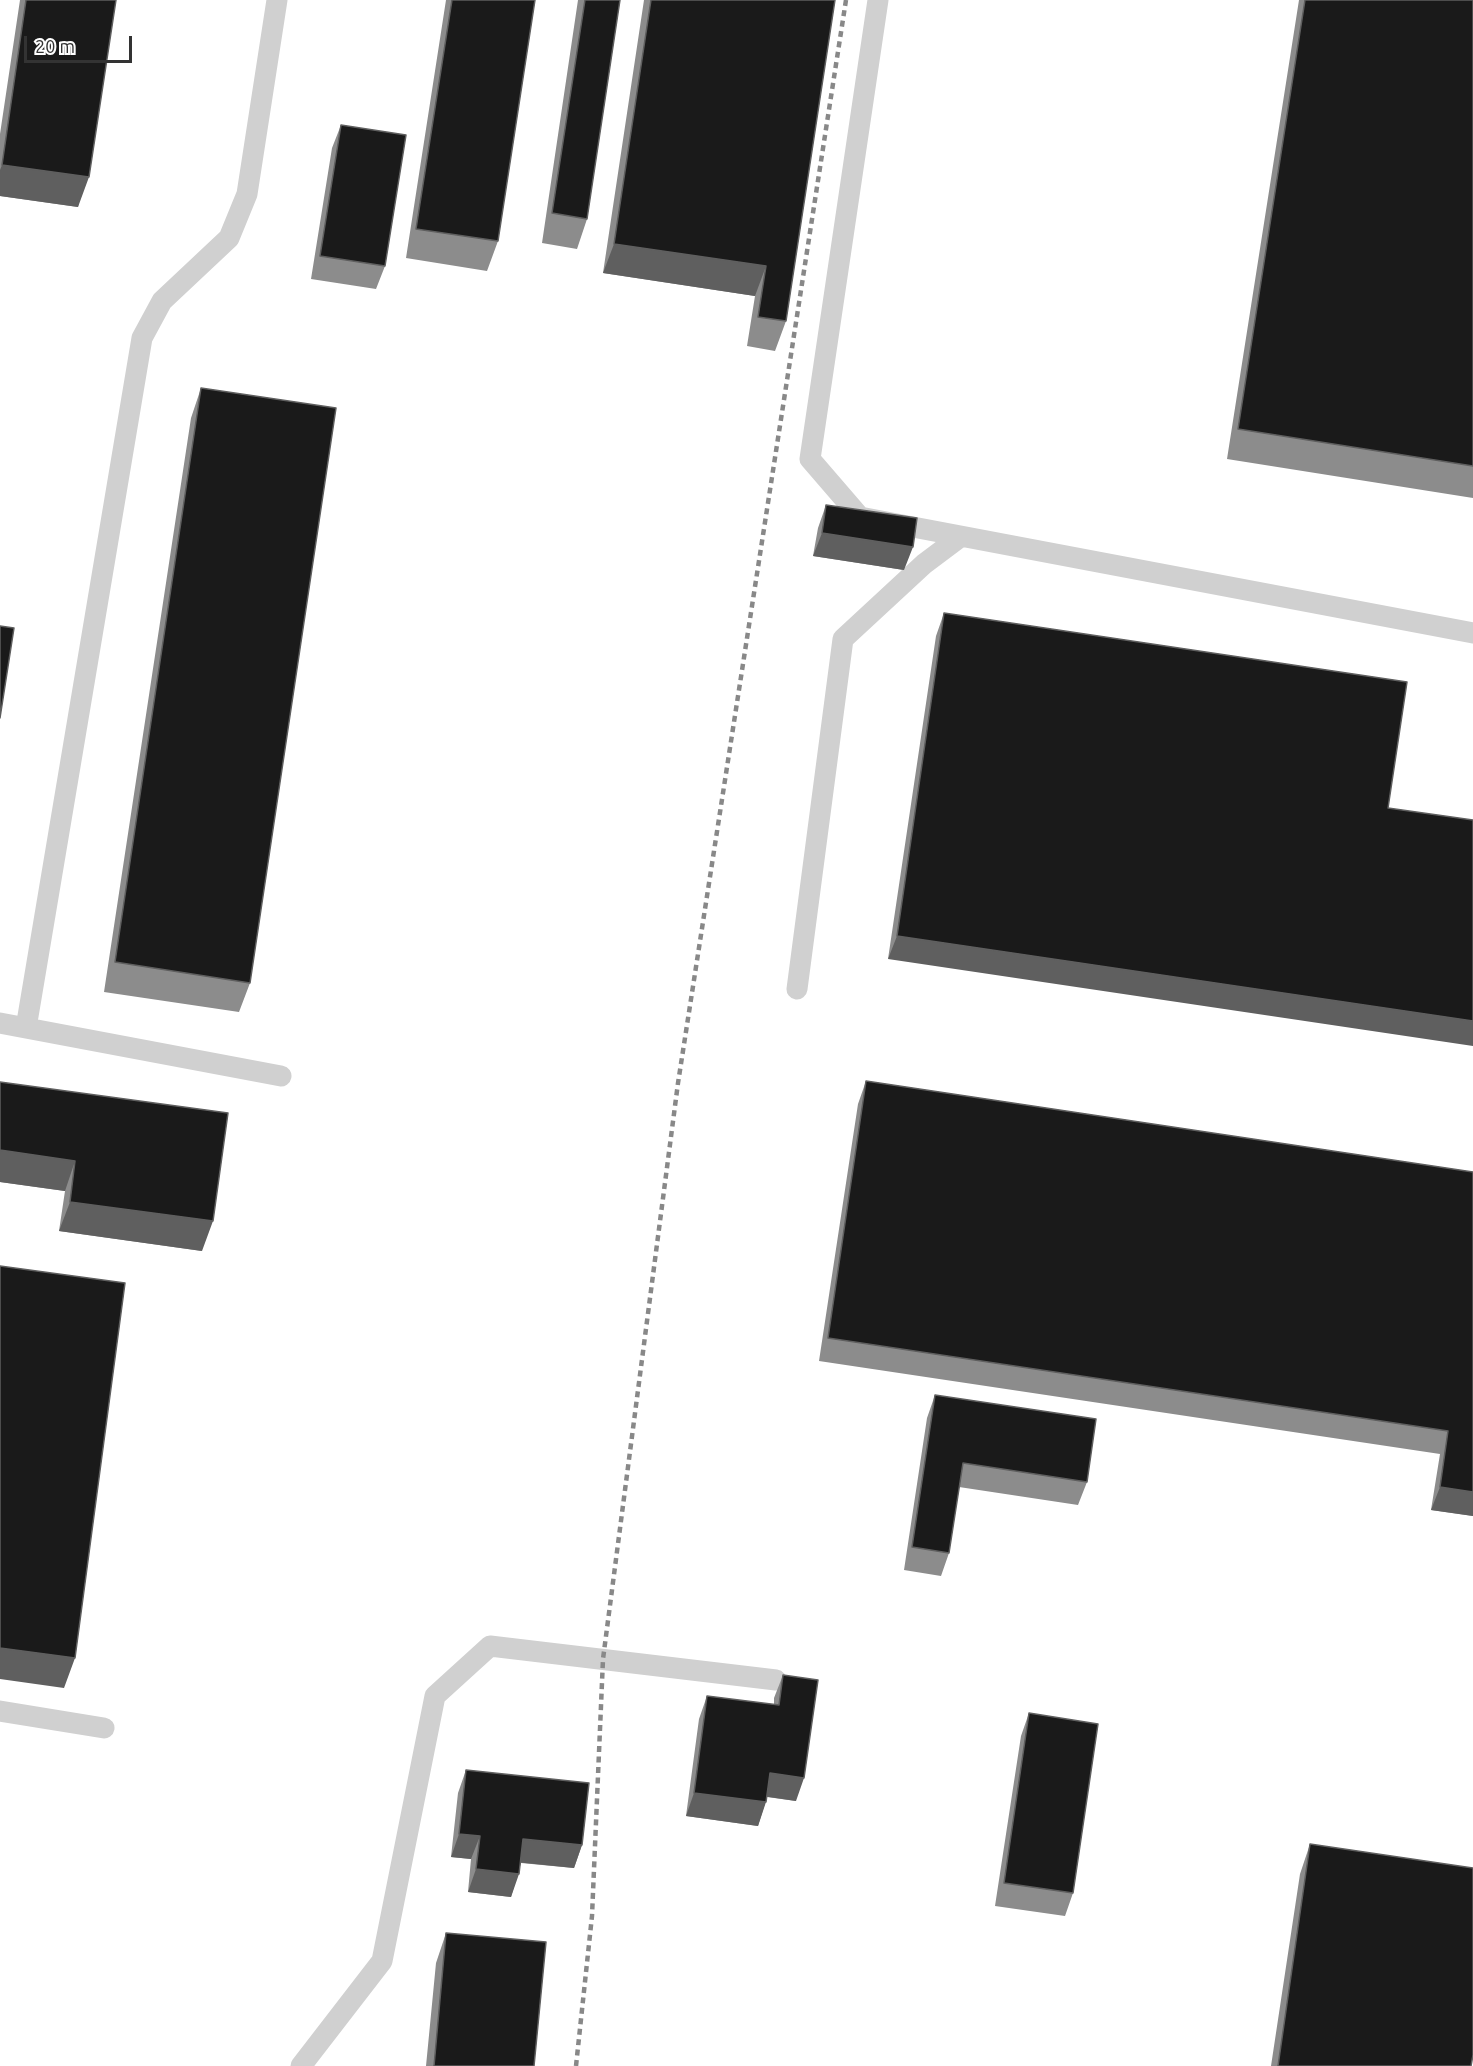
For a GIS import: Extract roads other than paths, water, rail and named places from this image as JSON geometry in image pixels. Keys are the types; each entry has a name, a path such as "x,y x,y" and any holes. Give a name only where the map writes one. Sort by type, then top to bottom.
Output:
{"lane":[{"path":"26,1028 142,338 162,301 229,238 247,194 277,0"},
{"path":"878,0 810,459 860,517 1473,633"},
{"path":"797,989 843,639 924,564 960,537"},
{"path":"0,1023 280,1076"},
{"path":"301,2066 382,1962 435,1696 490,1646 776,1680"},
{"path":"0,1711 104,1728"}],"railway":[{"path":"576,2066 592,1916 603,1659 678,1083 846,0"}]}
